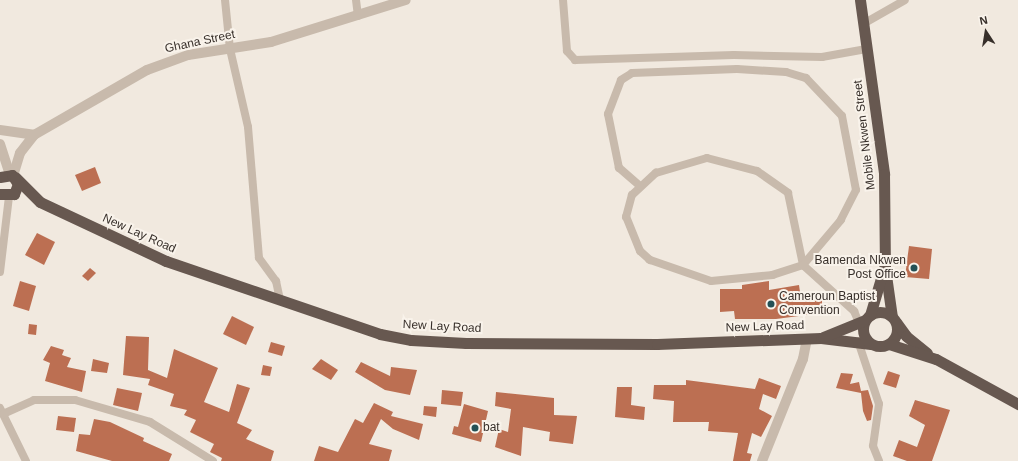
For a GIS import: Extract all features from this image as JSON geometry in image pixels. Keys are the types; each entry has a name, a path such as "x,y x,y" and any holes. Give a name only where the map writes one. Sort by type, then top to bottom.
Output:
{"highway":[{"name":"Mobile Nkwen Street","path":"860,0 884,174 885,268"},
{"path":"4,195 18,188 10,176"},
{"path":"10,176 40,202"},
{"path":"4,195 40,202"},
{"name":"New Lay Road","path":"40,202 166,261 380,334 411,340 657,344 821,338"},
{"path":"885,268 897,334 889,344"},
{"path":"871,344 863,333 865,319 885,268"},
{"path":"821,338 884,312 893,318 912,342 936,359 1018,404"},
{"path":"821,338 858,341 871,344 889,344 936,359"}],"street":[{"path":"225,0 230,49 248,127 259,258 276,281 280,300"},
{"path":"356,0 358,16"},
{"name":"Ghana Street","path":"10,176 20,153 34,135 167,61 271,42 406,0"},
{"path":"563,0 566,45 575,60 734,55 822,57 866,49"},
{"path":"863,24 905,0"},
{"path":"640,186 619,168 608,114 613,96 627,76 648,70 736,69 786,72 806,78 842,116 856,190 841,220 803,265 774,275 711,281 650,260 640,251 626,217 628,202 640,186 656,173 707,158 757,171 788,193 803,265 865,319"},
{"path":"0,130 34,135"},
{"path":"0,144 10,176"},
{"path":"0,272 4,195"},
{"path":"762,461 801,366 807,339"},
{"path":"858,341 879,404 873,446 878,461"},
{"path":"26,461 2,411 34,400 75,400 150,422 213,461"}],"building":[{"path":"95,167 101,183 82,191 75,175"},
{"path":"37,233 55,242 44,265 25,255"},
{"path":"909,246 932,249 929,279 905,277"},
{"path":"90,268 96,273 88,281 82,276"},
{"path":"20,281 36,286 29,311 13,306"},
{"name":"Cameroun Baptist Convention","path":"769,281 769,290 799,285 800,292 822,297 822,313 776,319 735,319 734,311 720,312 720,289 742,289 742,285"},
{"path":"232,316 254,327 246,345 223,334"},
{"path":"29,324 37,325 36,335 28,334"},
{"path":"126,336 149,337 148,370 167,378 174,349 218,368 204,402 229,412 237,384 250,388 237,423 252,430 246,439 274,451 271,461 221,461 222,458 210,452 214,444 190,432 196,420 184,415 187,410 170,406 174,394 148,385 150,379 123,375"},
{"path":"271,342 285,346 282,356 268,352"},
{"path":"51,346 64,350 62,355 71,358 67,367 86,371 82,392 45,381 50,363 43,360"},
{"path":"93,359 109,363 107,373 91,371"},
{"path":"321,359 338,370 331,380 312,369"},
{"path":"361,362 390,376 391,367 417,370 410,395 385,390 355,372"},
{"path":"263,365 272,367 270,376 261,375"},
{"path":"888,371 900,375 896,388 883,384"},
{"path":"841,373 853,374 850,384 859,382 861,391 868,390 873,406 871,420 867,421 863,411 861,393 836,388"},
{"path":"759,378 781,386 776,399 763,394 759,409 772,416 761,437 752,433 747,453 752,454 750,461 733,461 738,433 708,431 709,422 673,422 674,401 653,399 654,385 686,385 686,380 755,389"},
{"path":"617,387 632,387 631,405 645,407 644,420 615,417"},
{"path":"117,388 142,393 138,411 113,405"},
{"path":"442,390 463,392 461,406 441,404"},
{"path":"496,392 554,398 554,415 577,416 573,444 549,441 550,432 523,427 521,456 495,447 499,429 508,432 511,409 495,406"},
{"path":"915,400 950,410 932,461 907,461 893,456 899,440 917,447 925,425 909,416"},
{"path":"374,403 393,412 391,416 423,424 419,440 393,429 381,419 369,444 392,450 389,461 314,461 319,446 338,452 355,419 363,423"},
{"path":"464,404 488,411 481,442 452,434 454,426 458,427"},
{"path":"424,406 437,407 436,417 423,415"},
{"path":"58,416 76,418 74,432 56,430"},
{"path":"94,419 110,422 144,438 143,441 172,454 169,461 112,461 76,451 79,434 90,435"}],"place":[{"name":"Bamenda Nkwen Post Office","path":"914,268"},
{"name":"Cameroun Baptist Convention","path":"771,304"},
{"name":"bat","path":"475,428"}]}
